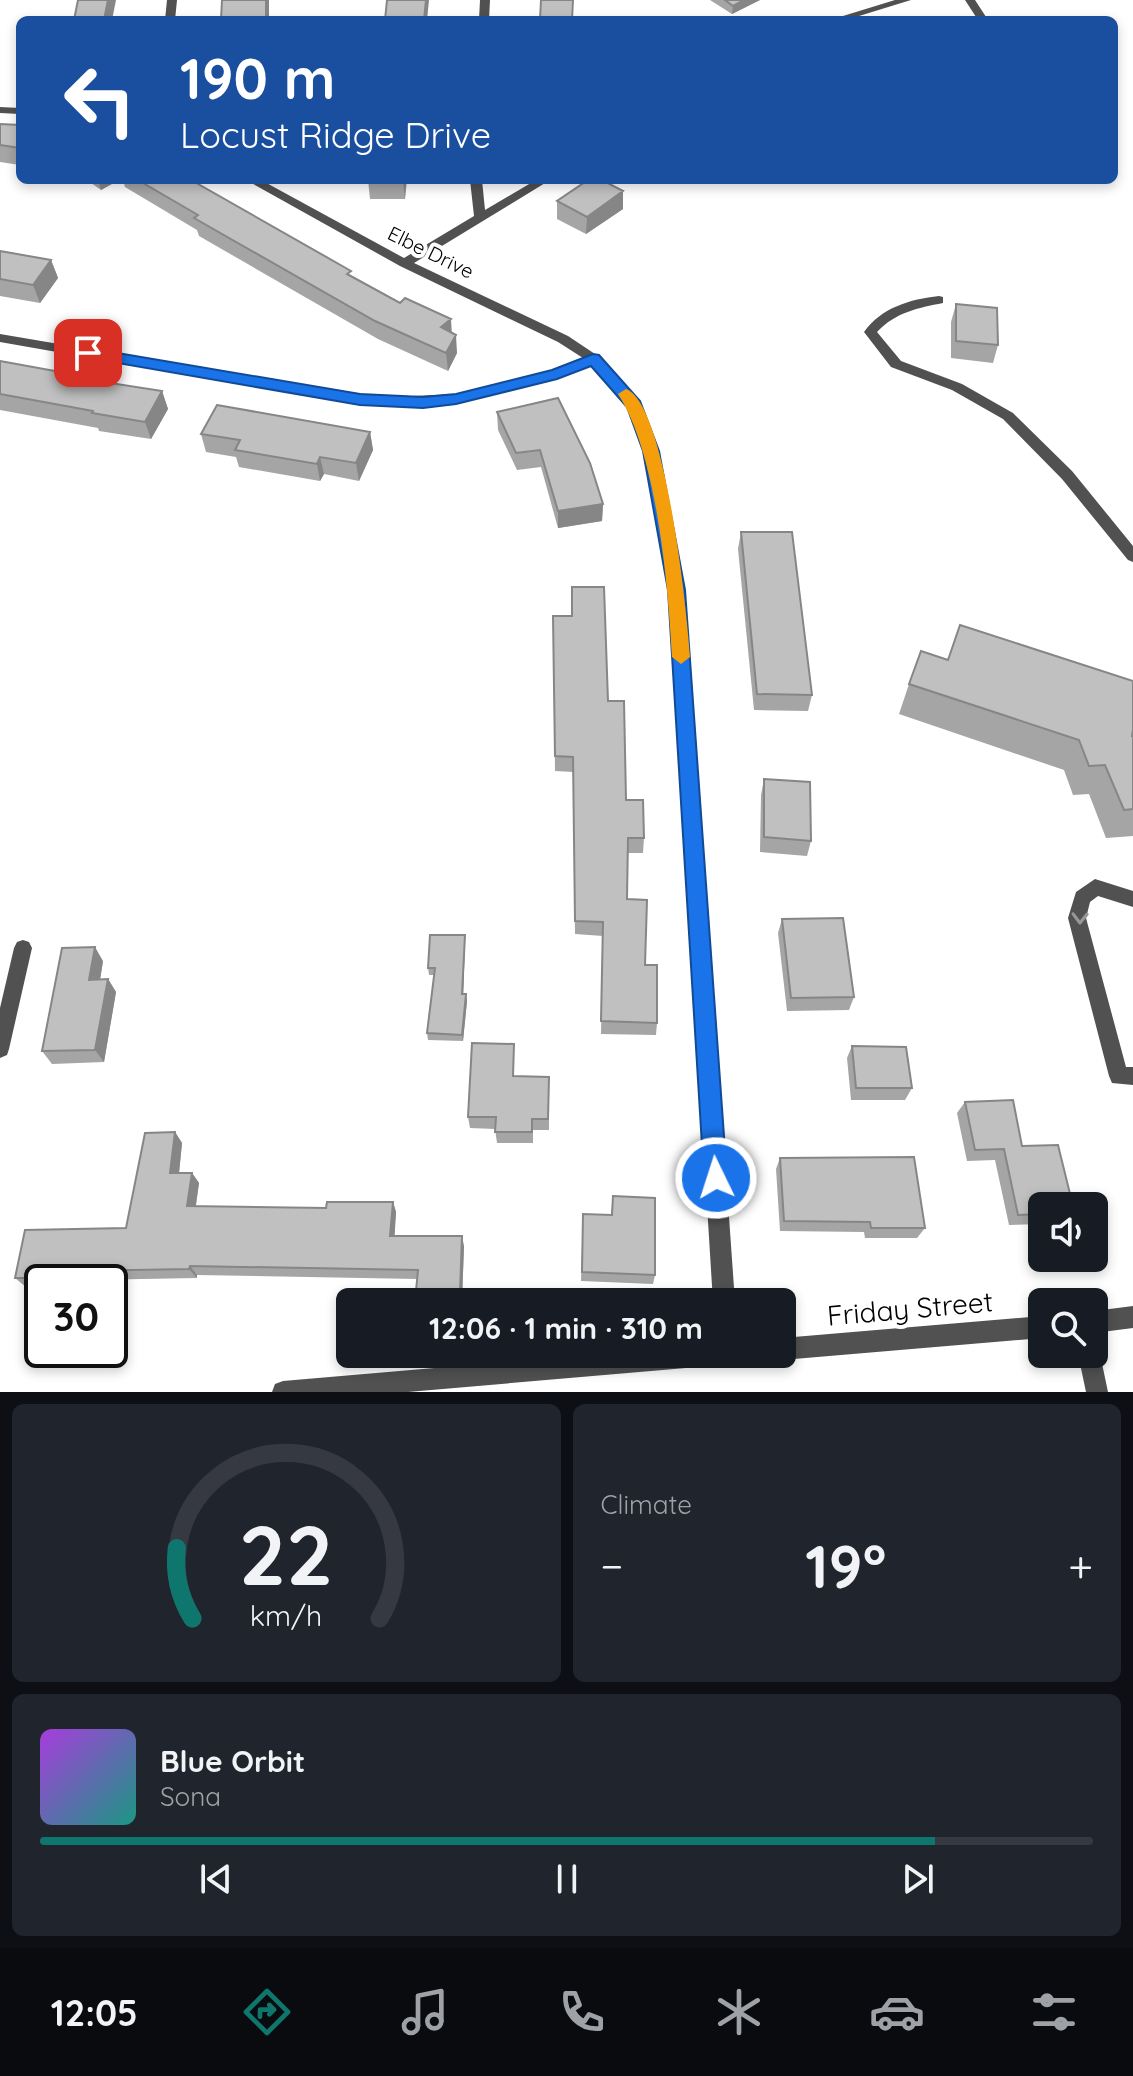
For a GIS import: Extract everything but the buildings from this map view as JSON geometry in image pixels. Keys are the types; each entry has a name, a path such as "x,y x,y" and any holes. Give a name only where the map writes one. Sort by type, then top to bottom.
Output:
{"street":[{"path":"849,16 906,0"},
{"name":"Elbe Drive","path":"259,184 404,263 527,320 593,359 634,405 651,451 677,590 723,1288"},
{"path":"476,184 480,218"},
{"path":"404,263 537,184"},
{"path":"939,300 925,301 880,318 870,332 896,364 957,387 1008,416 1067,475 1133,556"},
{"path":"0,338 324,394 390,402 456,399 557,374 593,359"},
{"path":"1133,899 1095,887 1082,898 1077,918 1119,1076 1133,1076"},
{"path":"0,1049 23,948"},
{"path":"1108,1320 1133,1317"},
{"name":"Friday Street","path":"796,1348 1028,1328"},
{"path":"283,1392 414,1386 587,1368"},
{"path":"1092,1368 1097,1392"}],"slow traffic":[{"path":"626,394 634,405 651,451 677,590 681,657"}],"route":[{"path":"88,353 360,400 390,402 423,403 456,399 557,374 593,359 615,380 634,405 651,451 677,590 716,1178"}]}
